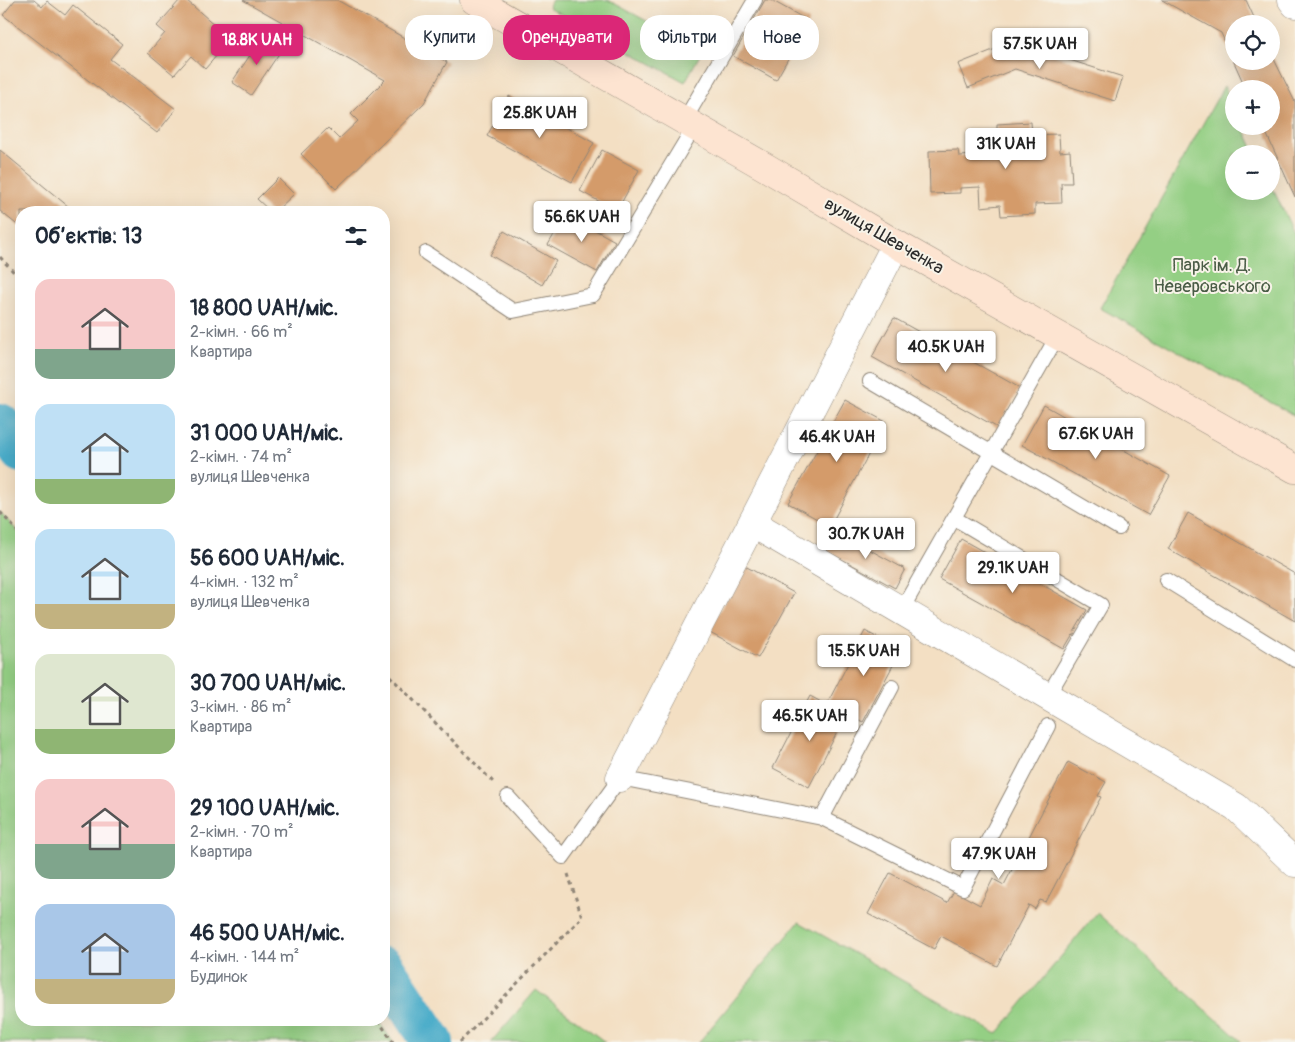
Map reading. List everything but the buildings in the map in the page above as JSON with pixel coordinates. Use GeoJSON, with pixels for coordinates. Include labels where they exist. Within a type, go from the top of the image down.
{"type":"FeatureCollection","features":[{"type":"Feature","properties":{"kind":"main road","name":"вулиця Шевченка"},"geometry":{"type":"LineString","coordinates":[[474,0],[896,244],[1295,469]]}},
{"type":"Feature","properties":{"kind":"street"},"geometry":{"type":"LineString","coordinates":[[1292,0],[1295,4]]}},
{"type":"Feature","properties":{"kind":"street"},"geometry":{"type":"LineString","coordinates":[[620,778],[896,244]]}},
{"type":"Feature","properties":{"kind":"street"},"geometry":{"type":"LineString","coordinates":[[752,523],[1236,807],[1295,863]]}},
{"type":"Feature","properties":{"kind":"lane"},"geometry":{"type":"LineString","coordinates":[[426,253],[513,311],[593,295],[689,124],[755,0]]}},
{"type":"Feature","properties":{"kind":"lane"},"geometry":{"type":"LineString","coordinates":[[901,611],[1058,336]]}},
{"type":"Feature","properties":{"kind":"lane"},"geometry":{"type":"LineString","coordinates":[[870,381],[1120,528]]}},
{"type":"Feature","properties":{"kind":"lane"},"geometry":{"type":"LineString","coordinates":[[954,518],[1101,605],[1047,697]]}},
{"type":"Feature","properties":{"kind":"lane"},"geometry":{"type":"LineString","coordinates":[[1166,580],[1295,660]]}},
{"type":"Feature","properties":{"kind":"lane"},"geometry":{"type":"LineString","coordinates":[[822,818],[892,687]]}},
{"type":"Feature","properties":{"kind":"lane"},"geometry":{"type":"LineString","coordinates":[[508,797],[563,857],[620,778],[822,818],[964,888],[1048,726]]}},
{"type":"Feature","properties":{"kind":"path"},"geometry":{"type":"LineString","coordinates":[[0,257],[15,273]]}},
{"type":"Feature","properties":{"kind":"path"},"geometry":{"type":"LineString","coordinates":[[0,512],[15,528]]}},
{"type":"Feature","properties":{"kind":"path"},"geometry":{"type":"LineString","coordinates":[[390,676],[508,797]]}},
{"type":"Feature","properties":{"kind":"path"},"geometry":{"type":"LineString","coordinates":[[460,1042],[582,917],[563,857]]}},
{"type":"Feature","properties":{"kind":"path"},"geometry":{"type":"LineString","coordinates":[[382,1026],[393,1042]]}},
{"type":"Feature","properties":{"kind":"green space"},"geometry":{"type":"Polygon","coordinates":[[[552,0],[608,0],[640,17],[640,57],[630,52],[630,15],[563,15],[548,7],[552,0]]]}},
{"type":"Feature","properties":{"kind":"green space"},"geometry":{"type":"Polygon","coordinates":[[[645,60],[697,60],[685,82],[645,60]]]}},
{"type":"Feature","properties":{"kind":"green space","name":"Парк ім. Д. Неверовського"},"geometry":{"type":"Polygon","coordinates":[[[1224,86],[1225,135],[1247,135],[1252,145],[1225,145],[1225,200],[1278,200],[1295,235],[1295,416],[1100,308],[1224,86]]]}},
{"type":"Feature","properties":{"kind":"green space"},"geometry":{"type":"Polygon","coordinates":[[[0,512],[15,528],[15,1026],[382,1026],[393,1042],[0,1042],[0,512]]]}},
{"type":"Feature","properties":{"kind":"green space"},"geometry":{"type":"Polygon","coordinates":[[[1097,913],[1241,1041],[699,1042],[799,922],[997,1034],[1097,913]]]}},
{"type":"Feature","properties":{"kind":"green space"},"geometry":{"type":"Polygon","coordinates":[[[536,990],[605,1042],[491,1042],[536,990]]]}},
{"type":"Feature","properties":{"kind":"waterway"},"geometry":{"type":"LineString","coordinates":[[0,424],[15,444]]}},
{"type":"Feature","properties":{"kind":"waterway"},"geometry":{"type":"LineString","coordinates":[[390,977],[433,1042]]}}]}
